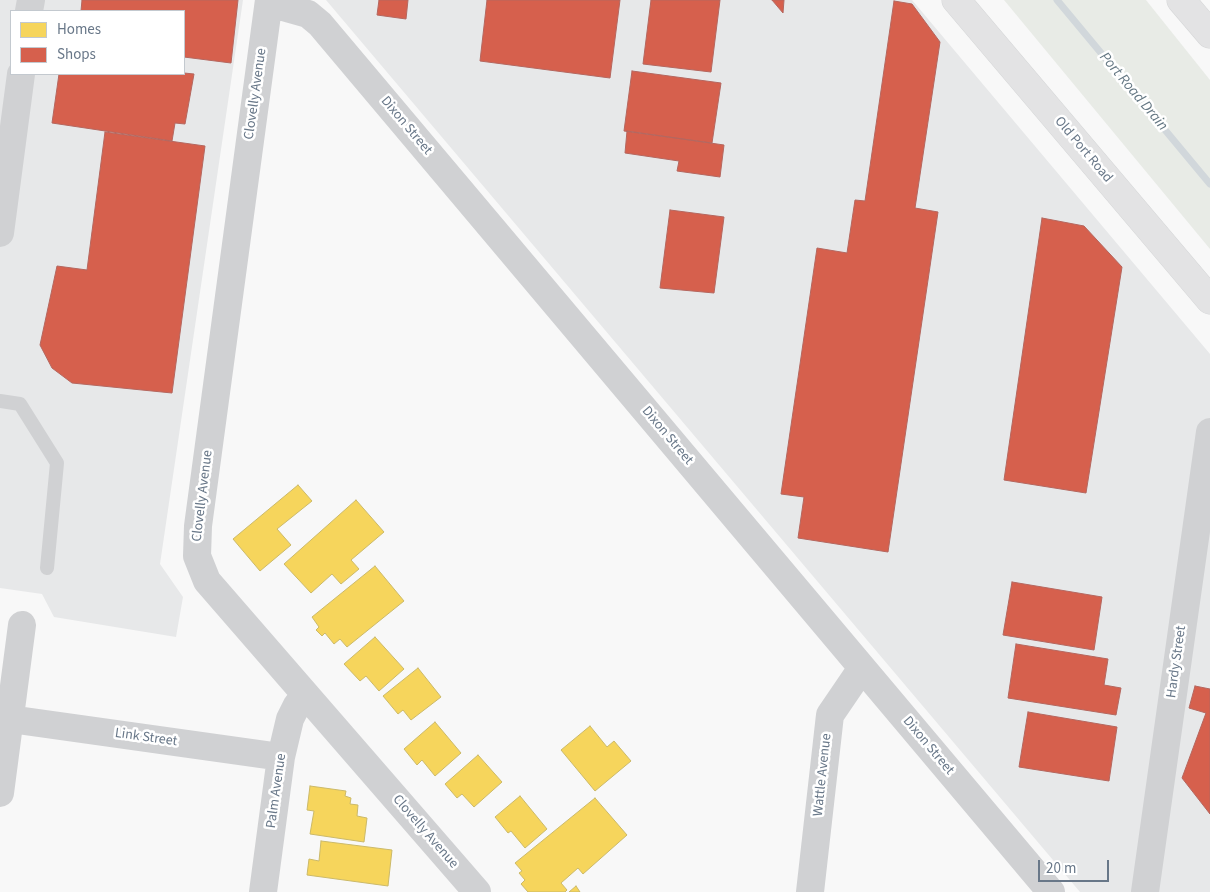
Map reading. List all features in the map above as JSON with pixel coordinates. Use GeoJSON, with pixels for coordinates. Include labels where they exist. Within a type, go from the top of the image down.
{"type":"FeatureCollection","features":[{"type":"Feature","properties":{"kind":"main road","name":"Old Port Road"},"geometry":{"type":"LineString","coordinates":[[956,0],[1210,300]]}},
{"type":"Feature","properties":{"kind":"main road"},"geometry":{"type":"LineString","coordinates":[[1181,0],[1210,34]]}},
{"type":"Feature","properties":{"kind":"street","name":"Dixon Street"},"geometry":{"type":"LineString","coordinates":[[269,2],[308,14],[320,24],[1051,892]]}},
{"type":"Feature","properties":{"kind":"street","name":"Clovelly Avenue"},"geometry":{"type":"LineString","coordinates":[[269,2],[198,526],[197,556],[207,581],[477,892]]}},
{"type":"Feature","properties":{"kind":"street"},"geometry":{"type":"LineString","coordinates":[[0,233],[21,75]]}},
{"type":"Feature","properties":{"kind":"street","name":"Hardy Street"},"geometry":{"type":"LineString","coordinates":[[1145,892],[1210,432]]}},
{"type":"Feature","properties":{"kind":"street"},"geometry":{"type":"LineString","coordinates":[[0,793],[22,625]]}},
{"type":"Feature","properties":{"kind":"street","name":"Wattle Avenue"},"geometry":{"type":"LineString","coordinates":[[810,892],[830,715],[862,668]]}},
{"type":"Feature","properties":{"kind":"street","name":"Palm Avenue"},"geometry":{"type":"LineString","coordinates":[[263,892],[281,757],[294,711],[297,705],[309,700]]}},
{"type":"Feature","properties":{"kind":"street","name":"Link Street"},"geometry":{"type":"LineString","coordinates":[[10,719],[281,757]]}},
{"type":"Feature","properties":{"kind":"lane"},"geometry":{"type":"LineString","coordinates":[[0,401],[20,404],[58,463],[47,568]]}},
{"type":"Feature","properties":{"kind":"shaded area"},"geometry":{"type":"Polygon","coordinates":[[[0,0],[243,0],[160,564],[183,597],[176,637],[54,617],[42,594],[0,588],[0,0]]]}},
{"type":"Feature","properties":{"kind":"shaded area"},"geometry":{"type":"Polygon","coordinates":[[[326,0],[912,0],[1210,354],[1210,892],[1080,892],[326,0]]]}},
{"type":"Feature","properties":{"kind":"shaded area"},"geometry":{"type":"Polygon","coordinates":[[[1004,0],[1146,0],[1210,80],[1210,249],[1004,0]]]}},
{"type":"Feature","properties":{"kind":"building: Homes"},"geometry":{"type":"Polygon","coordinates":[[[298,485],[312,501],[277,529],[291,545],[260,571],[233,539],[298,485]]]}},
{"type":"Feature","properties":{"kind":"building: Homes"},"geometry":{"type":"Polygon","coordinates":[[[356,500],[384,532],[351,560],[359,569],[341,584],[332,574],[311,593],[284,564],[356,500]]]}},
{"type":"Feature","properties":{"kind":"building: Homes"},"geometry":{"type":"Polygon","coordinates":[[[375,566],[404,601],[347,647],[340,639],[334,644],[325,633],[322,636],[316,630],[319,627],[312,617],[375,566]]]}},
{"type":"Feature","properties":{"kind":"building: Homes"},"geometry":{"type":"Polygon","coordinates":[[[375,637],[404,669],[379,691],[366,676],[360,681],[344,664],[375,637]]]}},
{"type":"Feature","properties":{"kind":"building: Homes"},"geometry":{"type":"Polygon","coordinates":[[[418,668],[441,697],[411,720],[403,710],[398,714],[383,696],[418,668]]]}},
{"type":"Feature","properties":{"kind":"building: Homes"},"geometry":{"type":"Polygon","coordinates":[[[435,722],[461,753],[435,776],[422,760],[417,765],[404,749],[435,722]]]}},
{"type":"Feature","properties":{"kind":"building: Homes"},"geometry":{"type":"Polygon","coordinates":[[[590,726],[607,747],[614,741],[631,761],[595,791],[561,750],[590,726]]]}},
{"type":"Feature","properties":{"kind":"building: Homes"},"geometry":{"type":"Polygon","coordinates":[[[478,755],[502,782],[474,807],[462,794],[457,798],[445,784],[478,755]]]}},
{"type":"Feature","properties":{"kind":"building: Homes"},"geometry":{"type":"Polygon","coordinates":[[[310,786],[346,791],[345,796],[351,798],[350,804],[358,805],[357,816],[367,818],[364,842],[310,834],[314,811],[307,810],[310,786]]]}},
{"type":"Feature","properties":{"kind":"building: Homes"},"geometry":{"type":"Polygon","coordinates":[[[520,796],[547,829],[525,848],[511,831],[508,833],[495,817],[520,796]]]}},
{"type":"Feature","properties":{"kind":"building: Homes"},"geometry":{"type":"Polygon","coordinates":[[[595,798],[627,835],[583,874],[578,868],[561,883],[567,890],[565,892],[528,892],[521,884],[525,880],[519,873],[522,871],[515,863],[595,798]]]}},
{"type":"Feature","properties":{"kind":"building: Homes"},"geometry":{"type":"Polygon","coordinates":[[[321,841],[392,850],[388,886],[307,875],[309,859],[319,861],[321,841]]]}},
{"type":"Feature","properties":{"kind":"building: Homes"},"geometry":{"type":"Polygon","coordinates":[[[576,886],[580,892],[569,892],[576,886]]]}},
{"type":"Feature","properties":{"kind":"building: Shops"},"geometry":{"type":"Polygon","coordinates":[[[82,0],[238,0],[231,63],[185,57],[185,10],[81,10],[82,0]]]}},
{"type":"Feature","properties":{"kind":"building: Shops"},"geometry":{"type":"Polygon","coordinates":[[[379,0],[408,0],[406,19],[377,15],[379,0]]]}},
{"type":"Feature","properties":{"kind":"building: Shops"},"geometry":{"type":"Polygon","coordinates":[[[487,0],[620,0],[610,78],[480,61],[487,0]]]}},
{"type":"Feature","properties":{"kind":"building: Shops"},"geometry":{"type":"Polygon","coordinates":[[[651,0],[720,0],[711,72],[643,64],[651,0]]]}},
{"type":"Feature","properties":{"kind":"building: Shops"},"geometry":{"type":"Polygon","coordinates":[[[772,0],[784,0],[783,13],[772,0]]]}},
{"type":"Feature","properties":{"kind":"building: Shops"},"geometry":{"type":"Polygon","coordinates":[[[894,1],[912,4],[940,42],[915,208],[938,212],[888,552],[798,538],[804,497],[781,494],[817,248],[847,253],[855,200],[865,201],[894,1]]]}},
{"type":"Feature","properties":{"kind":"building: Shops"},"geometry":{"type":"Polygon","coordinates":[[[632,71],[721,83],[712,143],[624,131],[632,71]]]}},
{"type":"Feature","properties":{"kind":"building: Shops"},"geometry":{"type":"Polygon","coordinates":[[[194,74],[185,124],[175,123],[172,141],[52,123],[59,75],[194,74]]]}},
{"type":"Feature","properties":{"kind":"building: Shops"},"geometry":{"type":"Polygon","coordinates":[[[627,131],[724,145],[720,177],[677,171],[679,161],[625,153],[627,131]]]}},
{"type":"Feature","properties":{"kind":"building: Shops"},"geometry":{"type":"Polygon","coordinates":[[[105,132],[205,146],[172,393],[72,383],[52,368],[40,345],[57,266],[87,270],[105,132]]]}},
{"type":"Feature","properties":{"kind":"building: Shops"},"geometry":{"type":"Polygon","coordinates":[[[670,210],[724,217],[714,293],[660,288],[670,210]]]}},
{"type":"Feature","properties":{"kind":"building: Shops"},"geometry":{"type":"Polygon","coordinates":[[[1042,218],[1084,226],[1122,267],[1086,493],[1004,480],[1042,218]]]}},
{"type":"Feature","properties":{"kind":"building: Shops"},"geometry":{"type":"Polygon","coordinates":[[[1012,582],[1102,597],[1094,650],[1003,635],[1012,582]]]}},
{"type":"Feature","properties":{"kind":"building: Shops"},"geometry":{"type":"Polygon","coordinates":[[[1016,644],[1108,659],[1104,685],[1121,688],[1116,715],[1008,698],[1016,644]]]}},
{"type":"Feature","properties":{"kind":"building: Shops"},"geometry":{"type":"Polygon","coordinates":[[[1195,686],[1210,689],[1210,814],[1182,778],[1206,713],[1189,708],[1195,686]]]}},
{"type":"Feature","properties":{"kind":"building: Shops"},"geometry":{"type":"Polygon","coordinates":[[[1028,712],[1117,727],[1109,781],[1019,767],[1028,712]]]}},
{"type":"Feature","properties":{"kind":"waterway","name":"Port Road Drain"},"geometry":{"type":"LineString","coordinates":[[1057,0],[1210,184]]}}]}
